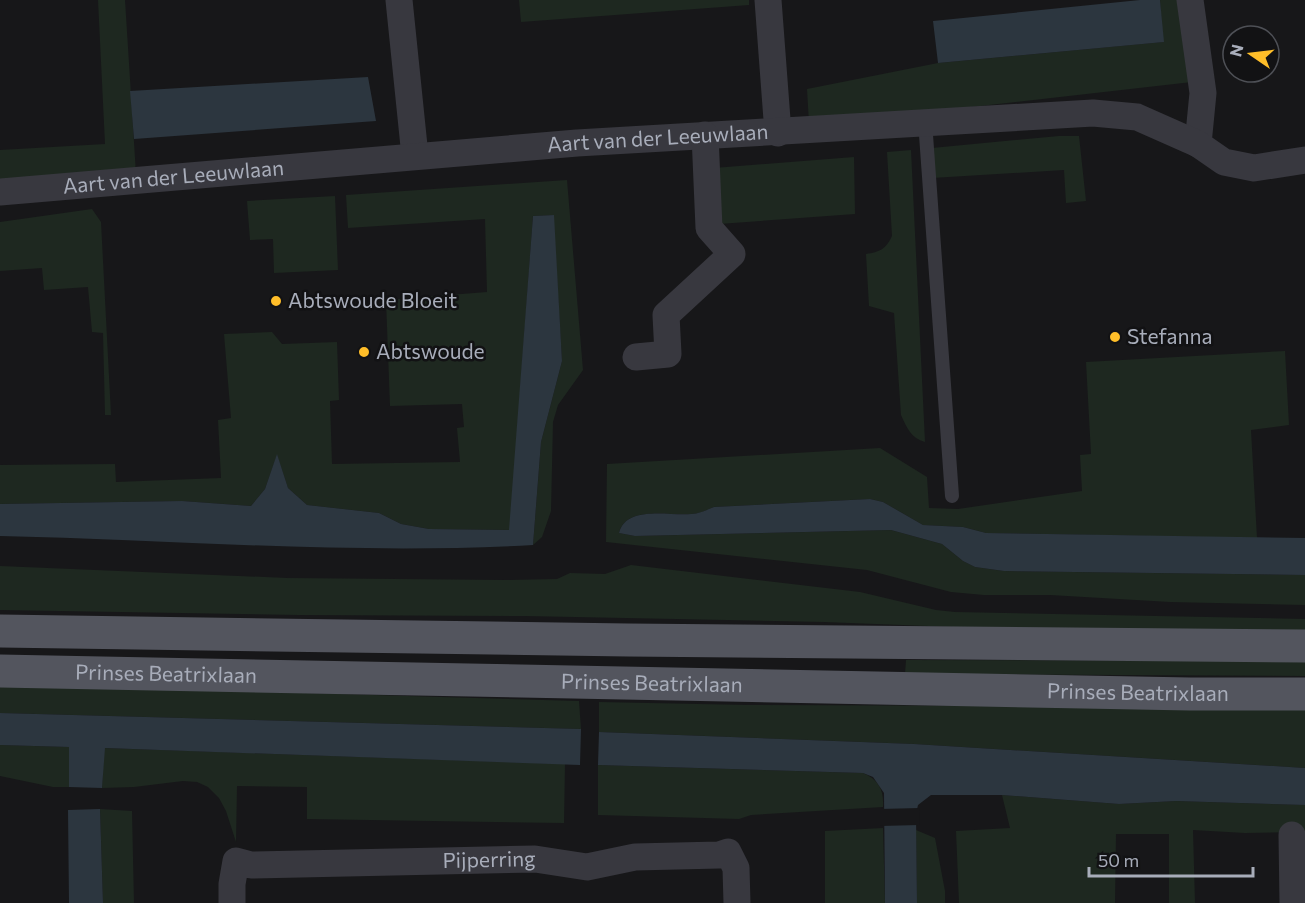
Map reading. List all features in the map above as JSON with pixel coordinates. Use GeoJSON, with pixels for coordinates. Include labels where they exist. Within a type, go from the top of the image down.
{"type":"FeatureCollection","features":[{"type":"Feature","properties":{"kind":"main road","name":"Prinses Beatrixlaan"},"geometry":{"type":"LineString","coordinates":[[0,631],[663,641],[1305,646]]}},
{"type":"Feature","properties":{"kind":"main road","name":"Prinses Beatrixlaan"},"geometry":{"type":"LineString","coordinates":[[0,671],[1190,694],[1305,694]]}},
{"type":"Feature","properties":{"kind":"street"},"geometry":{"type":"LineString","coordinates":[[399,0],[415,156]]}},
{"type":"Feature","properties":{"kind":"street"},"geometry":{"type":"LineString","coordinates":[[768,0],[778,133]]}},
{"type":"Feature","properties":{"kind":"street"},"geometry":{"type":"LineString","coordinates":[[1190,0],[1203,93],[1198,144]]}},
{"type":"Feature","properties":{"kind":"street","name":"Aart van der Leeuwlaan"},"geometry":{"type":"LineString","coordinates":[[0,192],[415,156],[705,135],[778,133],[925,121],[1093,113],[1137,117],[1198,144],[1224,162],[1254,168],[1305,160]]}},
{"type":"Feature","properties":{"kind":"street"},"geometry":{"type":"LineString","coordinates":[[636,357],[668,354],[666,315],[732,254],[709,228],[705,135]]}},
{"type":"Feature","properties":{"kind":"street"},"geometry":{"type":"LineString","coordinates":[[1292,835],[1293,903]]}},
{"type":"Feature","properties":{"kind":"street","name":"Pijperring"},"geometry":{"type":"LineString","coordinates":[[232,903],[232,884],[236,861],[251,866],[535,859],[587,867],[634,857],[719,855],[728,852],[736,868],[737,903]]}},
{"type":"Feature","properties":{"kind":"lane"},"geometry":{"type":"LineString","coordinates":[[925,121],[952,496]]}},
{"type":"Feature","properties":{"kind":"shaded area"},"geometry":{"type":"Polygon","coordinates":[[[98,0],[125,0],[136,174],[0,188],[0,150],[105,144],[98,0]]]}},
{"type":"Feature","properties":{"kind":"shaded area"},"geometry":{"type":"Polygon","coordinates":[[[519,0],[749,0],[749,5],[521,22],[519,0]]]}},
{"type":"Feature","properties":{"kind":"shaded area"},"geometry":{"type":"Polygon","coordinates":[[[1140,0],[1160,0],[1164,42],[938,63],[933,21],[1140,0]]]}},
{"type":"Feature","properties":{"kind":"shaded area"},"geometry":{"type":"Polygon","coordinates":[[[1160,0],[1179,0],[1192,82],[809,123],[807,89],[938,63],[1163,42],[1160,0]]]}},
{"type":"Feature","properties":{"kind":"shaded area"},"geometry":{"type":"Polygon","coordinates":[[[368,77],[376,121],[134,139],[130,91],[368,77]]]}},
{"type":"Feature","properties":{"kind":"shaded area"},"geometry":{"type":"Polygon","coordinates":[[[1079,136],[1086,201],[1066,203],[1064,170],[932,178],[932,148],[1079,136]]]}},
{"type":"Feature","properties":{"kind":"shaded area"},"geometry":{"type":"Polygon","coordinates":[[[911,150],[925,442],[913,435],[901,415],[894,313],[869,306],[866,254],[882,249],[892,236],[887,152],[911,150]]]}},
{"type":"Feature","properties":{"kind":"shaded area"},"geometry":{"type":"Polygon","coordinates":[[[854,157],[855,214],[719,224],[714,168],[854,157]]]}},
{"type":"Feature","properties":{"kind":"shaded area"},"geometry":{"type":"Polygon","coordinates":[[[567,180],[583,370],[558,405],[553,422],[551,511],[542,537],[533,545],[541,442],[562,361],[553,215],[533,216],[510,530],[429,529],[401,524],[379,513],[307,505],[288,488],[277,455],[265,489],[251,506],[182,501],[0,504],[0,465],[115,464],[116,482],[221,478],[218,420],[231,418],[224,334],[272,332],[282,344],[337,342],[339,400],[330,401],[332,464],[460,462],[457,428],[464,427],[462,404],[390,406],[386,300],[487,292],[485,219],[348,228],[346,195],[567,180]]]}},
{"type":"Feature","properties":{"kind":"shaded area"},"geometry":{"type":"Polygon","coordinates":[[[335,196],[338,270],[274,273],[273,239],[250,240],[247,201],[335,196]]]}},
{"type":"Feature","properties":{"kind":"shaded area"},"geometry":{"type":"Polygon","coordinates":[[[92,209],[101,222],[111,415],[105,415],[103,333],[92,332],[88,287],[44,290],[42,268],[0,271],[0,222],[92,209]]]}},
{"type":"Feature","properties":{"kind":"shaded area"},"geometry":{"type":"Polygon","coordinates":[[[554,215],[562,361],[541,442],[533,545],[466,548],[333,548],[0,536],[0,504],[182,501],[251,506],[265,489],[277,454],[288,488],[307,505],[379,513],[401,524],[429,529],[509,530],[533,216],[554,215]]]}},
{"type":"Feature","properties":{"kind":"shaded area"},"geometry":{"type":"Polygon","coordinates":[[[1285,351],[1289,425],[1251,430],[1257,538],[986,533],[963,527],[923,525],[883,502],[870,499],[714,507],[694,514],[639,515],[623,524],[619,533],[635,536],[891,530],[942,544],[963,561],[975,567],[1004,571],[1305,575],[1305,605],[1170,602],[1050,595],[984,595],[951,592],[867,570],[606,542],[607,464],[880,448],[927,477],[929,508],[958,509],[1082,491],[1080,455],[1091,454],[1086,362],[1285,351]]]}},
{"type":"Feature","properties":{"kind":"shaded area"},"geometry":{"type":"Polygon","coordinates":[[[870,499],[883,502],[923,525],[963,527],[986,533],[1305,538],[1305,575],[1004,571],[975,567],[963,561],[942,544],[891,530],[635,536],[619,533],[623,524],[639,515],[694,514],[714,507],[870,499]]]}},
{"type":"Feature","properties":{"kind":"shaded area"},"geometry":{"type":"Polygon","coordinates":[[[631,565],[860,592],[936,610],[955,612],[1305,619],[1305,632],[1028,630],[824,622],[524,616],[0,610],[0,566],[287,578],[505,580],[557,579],[570,573],[605,574],[631,565]]]}},
{"type":"Feature","properties":{"kind":"shaded area"},"geometry":{"type":"Polygon","coordinates":[[[906,660],[1305,661],[1305,676],[905,674],[906,660]]]}},
{"type":"Feature","properties":{"kind":"shaded area"},"geometry":{"type":"Polygon","coordinates":[[[0,684],[579,701],[581,729],[0,713],[0,684]]]}},
{"type":"Feature","properties":{"kind":"shaded area"},"geometry":{"type":"Polygon","coordinates":[[[599,702],[748,705],[1305,707],[1305,768],[914,744],[599,732],[599,702]]]}},
{"type":"Feature","properties":{"kind":"shaded area"},"geometry":{"type":"Polygon","coordinates":[[[0,713],[581,729],[580,765],[105,748],[102,788],[69,787],[69,747],[0,745],[0,713]]]}},
{"type":"Feature","properties":{"kind":"shaded area"},"geometry":{"type":"Polygon","coordinates":[[[599,732],[914,744],[1305,768],[1305,805],[1176,801],[1119,804],[1002,795],[931,795],[918,805],[916,814],[917,903],[885,903],[884,793],[873,777],[863,773],[598,765],[599,732]]]}},
{"type":"Feature","properties":{"kind":"shaded area"},"geometry":{"type":"Polygon","coordinates":[[[0,745],[69,747],[69,787],[53,787],[0,776],[0,745]]]}},
{"type":"Feature","properties":{"kind":"shaded area"},"geometry":{"type":"Polygon","coordinates":[[[104,748],[565,764],[564,823],[307,819],[307,787],[237,786],[236,842],[226,811],[219,798],[208,787],[197,782],[183,781],[102,788],[104,748]]]}},
{"type":"Feature","properties":{"kind":"shaded area"},"geometry":{"type":"Polygon","coordinates":[[[598,765],[863,773],[877,782],[883,795],[883,807],[751,815],[739,819],[598,815],[598,765]]]}},
{"type":"Feature","properties":{"kind":"shaded area"},"geometry":{"type":"Polygon","coordinates":[[[1002,795],[1119,804],[1176,801],[1305,805],[1305,832],[1245,833],[1193,830],[1195,903],[1169,903],[1169,834],[1116,834],[1115,903],[959,903],[956,831],[1010,828],[1002,795]]]}},
{"type":"Feature","properties":{"kind":"shaded area"},"geometry":{"type":"Polygon","coordinates":[[[100,809],[132,811],[134,903],[103,903],[100,809]]]}},
{"type":"Feature","properties":{"kind":"shaded area"},"geometry":{"type":"Polygon","coordinates":[[[100,809],[103,903],[69,903],[68,810],[100,809]]]}},
{"type":"Feature","properties":{"kind":"shaded area"},"geometry":{"type":"Polygon","coordinates":[[[883,828],[885,903],[825,903],[825,831],[883,828]]]}},
{"type":"Feature","properties":{"kind":"shaded area"},"geometry":{"type":"Polygon","coordinates":[[[916,830],[935,838],[945,891],[945,903],[917,903],[916,830]]]}},
{"type":"Feature","properties":{"kind":"pier"},"geometry":{"type":"Polygon","coordinates":[[[920,808],[919,825],[880,826],[880,809],[920,808]]]}},
{"type":"Feature","properties":{"kind":"place","name":"Abtswoude Bloeit"},"geometry":{"type":"Point","coordinates":[276,301]}},
{"type":"Feature","properties":{"kind":"place","name":"Stefanna"},"geometry":{"type":"Point","coordinates":[1115,337]}},
{"type":"Feature","properties":{"kind":"place","name":"Abtswoude"},"geometry":{"type":"Point","coordinates":[364,352]}}]}
